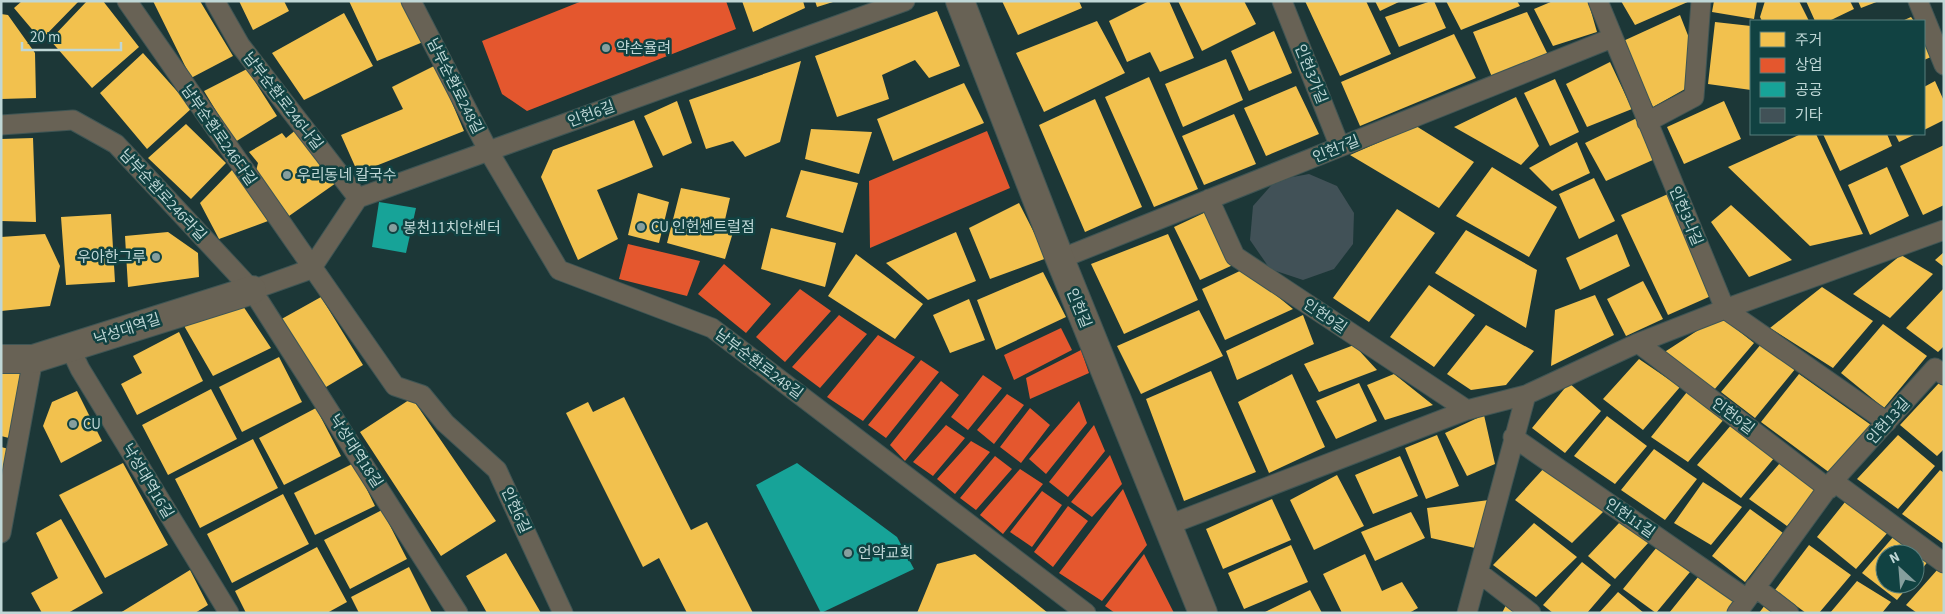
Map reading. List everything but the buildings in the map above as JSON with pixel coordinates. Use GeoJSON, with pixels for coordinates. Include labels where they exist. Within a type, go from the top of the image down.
{"type":"FeatureCollection","features":[{"type":"Feature","properties":{"kind":"street","name":"인헌길"},"geometry":{"type":"LineString","coordinates":[[960,1],[1166,526],[1203,613]]}},
{"type":"Feature","properties":{"kind":"street","name":"낙성대역길"},"geometry":{"type":"LineString","coordinates":[[1,359],[33,359],[252,290]]}},
{"type":"Feature","properties":{"kind":"lane","name":"남부순환로246다길"},"geometry":{"type":"LineString","coordinates":[[127,1],[312,269]]}},
{"type":"Feature","properties":{"kind":"lane","name":"남부순환로246나길"},"geometry":{"type":"LineString","coordinates":[[215,1],[240,45],[358,198]]}},
{"type":"Feature","properties":{"kind":"lane","name":"남부순환로248길"},"geometry":{"type":"LineString","coordinates":[[411,1],[489,152],[559,270],[712,328],[1086,613]]}},
{"type":"Feature","properties":{"kind":"lane","name":"인헌6길"},"geometry":{"type":"LineString","coordinates":[[358,198],[905,1]]}},
{"type":"Feature","properties":{"kind":"lane","name":"인헌3가길"},"geometry":{"type":"LineString","coordinates":[[1282,1],[1340,147]]}},
{"type":"Feature","properties":{"kind":"lane","name":"인헌3나길"},"geometry":{"type":"LineString","coordinates":[[1598,1],[1725,309]]}},
{"type":"Feature","properties":{"kind":"lane"},"geometry":{"type":"LineString","coordinates":[[1648,122],[1694,97],[1701,1]]}},
{"type":"Feature","properties":{"kind":"lane"},"geometry":{"type":"LineString","coordinates":[[1918,1],[1944,65]]}},
{"type":"Feature","properties":{"kind":"lane","name":"인헌7길"},"geometry":{"type":"LineString","coordinates":[[1060,259],[1612,38]]}},
{"type":"Feature","properties":{"kind":"lane","name":"남부순환로246라길"},"geometry":{"type":"LineString","coordinates":[[1,125],[73,120],[116,144],[252,290]]}},
{"type":"Feature","properties":{"kind":"lane"},"geometry":{"type":"LineString","coordinates":[[252,290],[312,269],[358,198]]}},
{"type":"Feature","properties":{"kind":"lane","name":"인헌9길"},"geometry":{"type":"LineString","coordinates":[[1209,200],[1235,256],[1467,410]]}},
{"type":"Feature","properties":{"kind":"lane"},"geometry":{"type":"LineString","coordinates":[[1166,526],[1467,410],[1526,395],[1638,343],[1725,309],[1944,230]]}},
{"type":"Feature","properties":{"kind":"lane","name":"인헌6길"},"geometry":{"type":"LineString","coordinates":[[312,269],[395,386],[422,395],[445,423],[497,470],[564,613]]}},
{"type":"Feature","properties":{"kind":"lane","name":"낙성대역18길"},"geometry":{"type":"LineString","coordinates":[[252,290],[458,613]]}},
{"type":"Feature","properties":{"kind":"lane"},"geometry":{"type":"LineString","coordinates":[[1725,309],[1887,422]]}},
{"type":"Feature","properties":{"kind":"lane","name":"인헌9길"},"geometry":{"type":"LineString","coordinates":[[1638,343],[1831,485]]}},
{"type":"Feature","properties":{"kind":"lane","name":"낙성대역16길"},"geometry":{"type":"LineString","coordinates":[[70,348],[80,369],[229,613]]}},
{"type":"Feature","properties":{"kind":"lane"},"geometry":{"type":"LineString","coordinates":[[1,533],[33,359]]}},
{"type":"Feature","properties":{"kind":"lane","name":"인헌13길"},"geometry":{"type":"LineString","coordinates":[[1746,600],[1831,485],[1935,368],[1944,375]]}},
{"type":"Feature","properties":{"kind":"lane"},"geometry":{"type":"LineString","coordinates":[[1467,613],[1526,395]]}},
{"type":"Feature","properties":{"kind":"lane","name":"인헌11길"},"geometry":{"type":"LineString","coordinates":[[1514,437],[1746,600]]}},
{"type":"Feature","properties":{"kind":"lane"},"geometry":{"type":"LineString","coordinates":[[1831,485],[1944,563]]}},
{"type":"Feature","properties":{"kind":"lane"},"geometry":{"type":"LineString","coordinates":[[1478,572],[1531,613]]}},
{"type":"Feature","properties":{"kind":"lane"},"geometry":{"type":"LineString","coordinates":[[1746,600],[1789,613]]}},
{"type":"Feature","properties":{"kind":"place","name":"약손율려"},"geometry":{"type":"Point","coordinates":[606,48]}},
{"type":"Feature","properties":{"kind":"place","name":"우리동네 칼국수"},"geometry":{"type":"Point","coordinates":[287,175]}},
{"type":"Feature","properties":{"kind":"place","name":"CU 인헌센트럴점"},"geometry":{"type":"Point","coordinates":[641,227]}},
{"type":"Feature","properties":{"kind":"place","name":"봉천11치안센터"},"geometry":{"type":"Point","coordinates":[393,228]}},
{"type":"Feature","properties":{"kind":"place","name":"우아한그루"},"geometry":{"type":"Point","coordinates":[156,257]}},
{"type":"Feature","properties":{"kind":"place","name":"CU"},"geometry":{"type":"Point","coordinates":[73,424]}},
{"type":"Feature","properties":{"kind":"place","name":"언약교회"},"geometry":{"type":"Point","coordinates":[848,553]}}]}
